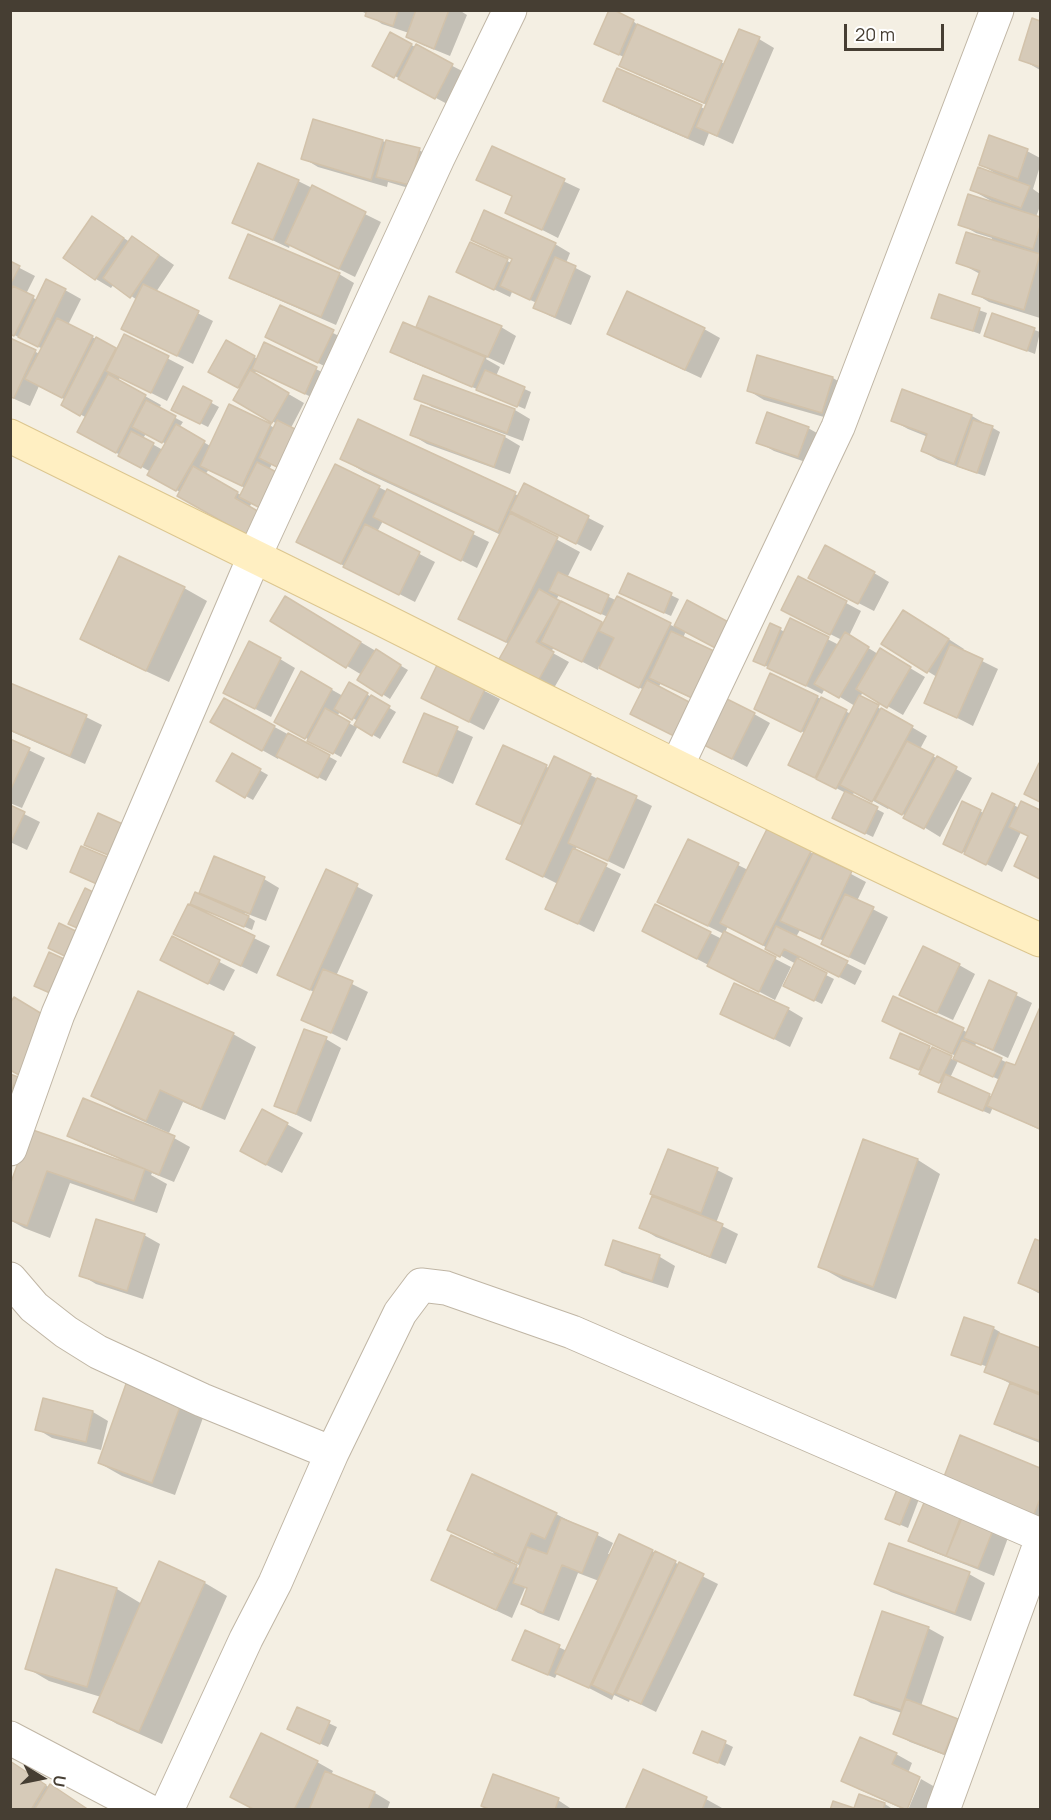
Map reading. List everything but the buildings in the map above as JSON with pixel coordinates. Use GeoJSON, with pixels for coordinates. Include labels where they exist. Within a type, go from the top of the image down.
{"type":"FeatureCollection","features":[{"type":"Feature","properties":{"kind":"street"},"geometry":{"type":"LineString","coordinates":[[10,1149],[58,1014],[255,555],[438,158],[510,10]]}},
{"type":"Feature","properties":{"kind":"street"},"geometry":{"type":"LineString","coordinates":[[677,766],[838,427],[997,10]]}},
{"type":"Feature","properties":{"kind":"street"},"geometry":{"type":"LineString","coordinates":[[10,436],[255,555],[677,766],[976,911],[1041,940]]}},
{"type":"Feature","properties":{"kind":"street"},"geometry":{"type":"LineString","coordinates":[[10,1279],[34,1307],[66,1332],[98,1352],[202,1400],[332,1453]]}},
{"type":"Feature","properties":{"kind":"street"},"geometry":{"type":"LineString","coordinates":[[10,1738],[146,1808],[246,1639],[275,1583],[332,1453],[400,1313],[421,1286],[446,1288],[572,1332],[1041,1535]]}},
{"type":"Feature","properties":{"kind":"street"},"geometry":{"type":"LineString","coordinates":[[943,1809],[1041,1544]]}}]}
